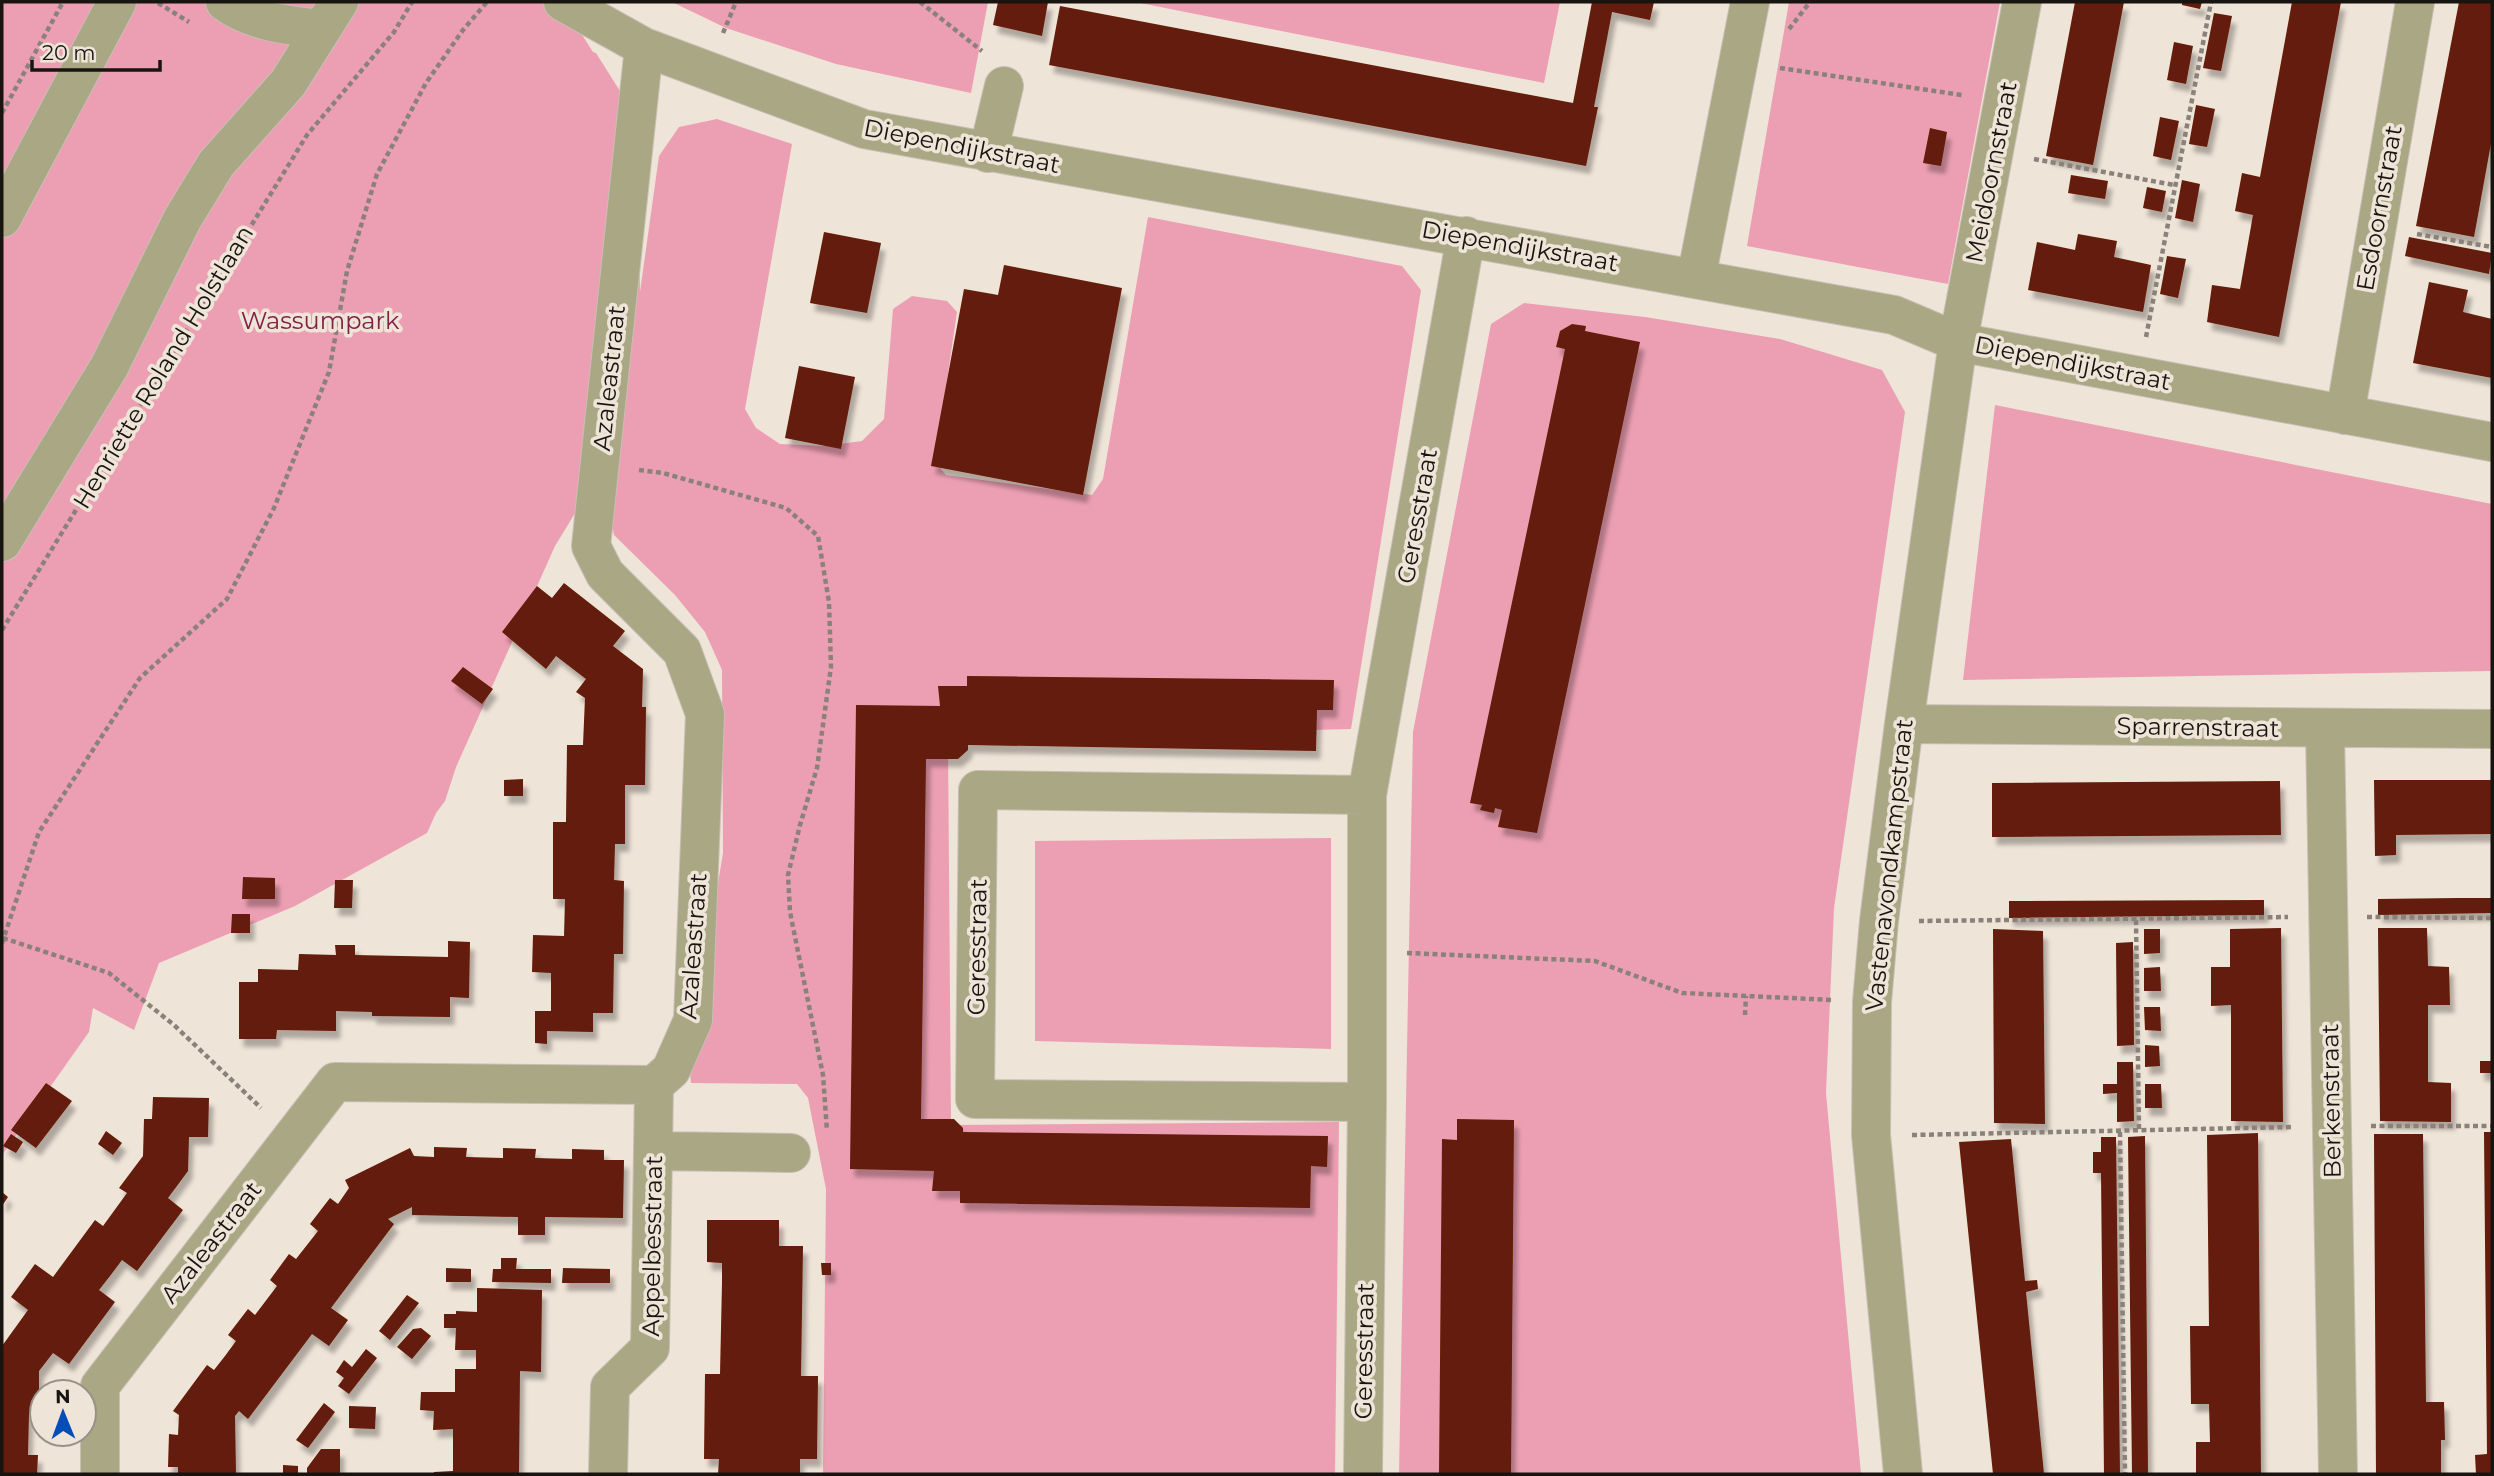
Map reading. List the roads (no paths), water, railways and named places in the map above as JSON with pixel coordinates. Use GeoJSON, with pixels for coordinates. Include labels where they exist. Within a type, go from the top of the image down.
{"type":"FeatureCollection","features":[{"type":"Feature","properties":{"kind":"street"},"geometry":{"type":"LineString","coordinates":[[2,218],[117,2]]}},
{"type":"Feature","properties":{"kind":"street"},"geometry":{"type":"LineString","coordinates":[[225,2],[234,8],[285,26],[330,15]]}},
{"type":"Feature","properties":{"kind":"street","name":"Diependijkstraat"},"geometry":{"type":"LineString","coordinates":[[564,2],[644,47],[864,129],[1894,315],[1958,342],[2492,442]]}},
{"type":"Feature","properties":{"kind":"street"},"geometry":{"type":"LineString","coordinates":[[1696,279],[1750,2]]}},
{"type":"Feature","properties":{"kind":"street","name":"Meidoornstraat"},"geometry":{"type":"LineString","coordinates":[[1958,342],[2022,2]]}},
{"type":"Feature","properties":{"kind":"street","name":"Esdoornstraat"},"geometry":{"type":"LineString","coordinates":[[2345,415],[2415,2]]}},
{"type":"Feature","properties":{"kind":"street","name":"Henriette Roland Holstlaan"},"geometry":{"type":"LineString","coordinates":[[2,542],[110,367],[183,218],[216,164],[288,83],[330,15]]}},
{"type":"Feature","properties":{"kind":"street","name":"Azaleastraat"},"geometry":{"type":"LineString","coordinates":[[100,1474],[100,1386],[335,1082],[654,1085],[671,1070],[693,1020],[705,714],[682,651],[605,574],[591,546],[644,47]]}},
{"type":"Feature","properties":{"kind":"street"},"geometry":{"type":"LineString","coordinates":[[988,153],[1004,86]]}},
{"type":"Feature","properties":{"kind":"street","name":"Geresstraat"},"geometry":{"type":"LineString","coordinates":[[1363,1474],[1367,795],[1466,236]]}},
{"type":"Feature","properties":{"kind":"street","name":"Vastenavondkampstraat"},"geometry":{"type":"LineString","coordinates":[[1903,1474],[1871,1135],[1872,1002],[1879,921],[1904,724],[1958,342]]}},
{"type":"Feature","properties":{"kind":"street","name":"Sparrenstraat"},"geometry":{"type":"LineString","coordinates":[[1904,724],[2492,729]]}},
{"type":"Feature","properties":{"kind":"street","name":"Berkenstraat"},"geometry":{"type":"LineString","coordinates":[[2325,729],[2338,1474]]}},
{"type":"Feature","properties":{"kind":"street","name":"Geresstraat"},"geometry":{"type":"LineString","coordinates":[[1367,795],[978,790],[975,1099],[1367,1102]]}},
{"type":"Feature","properties":{"kind":"street","name":"Appelbesstraat"},"geometry":{"type":"LineString","coordinates":[[608,1474],[610,1387],[650,1348],[654,1085]]}},
{"type":"Feature","properties":{"kind":"street"},"geometry":{"type":"LineString","coordinates":[[654,1151],[791,1153]]}},
{"type":"Feature","properties":{"kind":"park label","name":"Wassumpark"},"geometry":{"type":"Point","coordinates":[320,320]}}]}
